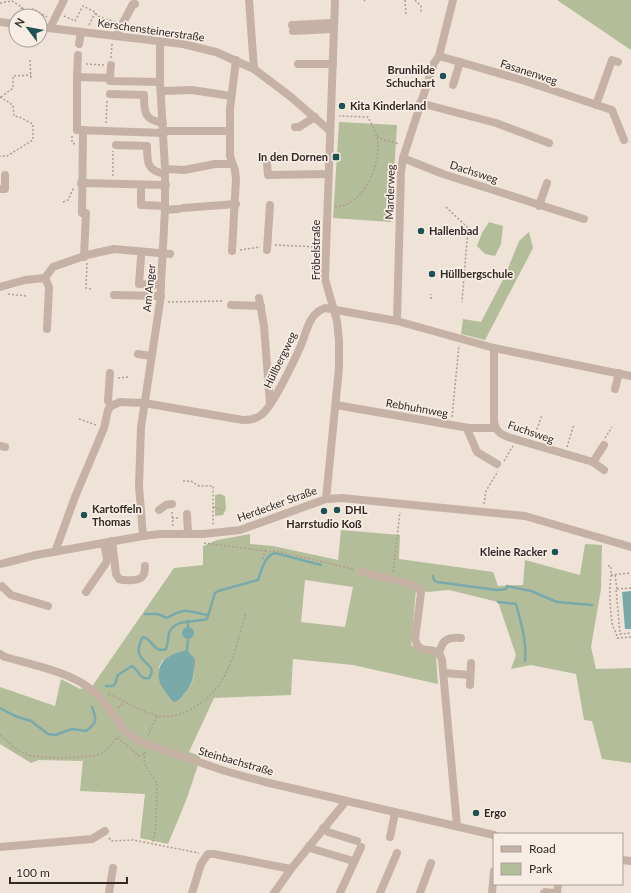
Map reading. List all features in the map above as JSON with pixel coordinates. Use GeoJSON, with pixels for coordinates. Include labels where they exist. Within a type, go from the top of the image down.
{"type":"FeatureCollection","features":[{"type":"Feature","properties":{"kind":"street"},"geometry":{"type":"LineString","coordinates":[[50,28],[64,0]]}},
{"type":"Feature","properties":{"kind":"street"},"geometry":{"type":"LineString","coordinates":[[249,0],[254,69]]}},
{"type":"Feature","properties":{"kind":"street","name":"Fröbelstraße"},"geometry":{"type":"LineString","coordinates":[[326,499],[339,368],[337,321],[325,278],[329,130],[335,0]]}},
{"type":"Feature","properties":{"kind":"street","name":"Marderweg"},"geometry":{"type":"LineString","coordinates":[[397,321],[403,199],[401,172],[403,158],[434,62],[439,56],[453,0]]}},
{"type":"Feature","properties":{"kind":"street"},"geometry":{"type":"LineString","coordinates":[[119,37],[124,23],[135,3]]}},
{"type":"Feature","properties":{"kind":"street"},"geometry":{"type":"LineString","coordinates":[[293,28],[333,26]]}},
{"type":"Feature","properties":{"kind":"street","name":"Kerschensteinerstraße"},"geometry":{"type":"LineString","coordinates":[[50,28],[199,47],[216,52],[254,69],[315,117],[329,130]]}},
{"type":"Feature","properties":{"kind":"street"},"geometry":{"type":"LineString","coordinates":[[80,44],[83,32]]}},
{"type":"Feature","properties":{"kind":"street","name":"Am Anger"},"geometry":{"type":"LineString","coordinates":[[142,536],[144,515],[139,486],[139,455],[144,403],[167,253],[165,208],[166,185],[160,82],[160,42]]}},
{"type":"Feature","properties":{"kind":"street"},"geometry":{"type":"LineString","coordinates":[[78,55],[77,130],[106,131],[163,129],[230,131]]}},
{"type":"Feature","properties":{"kind":"street","name":"Fasanenweg"},"geometry":{"type":"LineString","coordinates":[[439,56],[522,80],[612,110],[624,140]]}},
{"type":"Feature","properties":{"kind":"street"},"geometry":{"type":"LineString","coordinates":[[232,251],[236,204],[236,179],[235,170],[230,156],[230,109],[236,60]]}},
{"type":"Feature","properties":{"kind":"street"},"geometry":{"type":"LineString","coordinates":[[596,105],[612,60],[618,62]]}},
{"type":"Feature","properties":{"kind":"street"},"geometry":{"type":"LineString","coordinates":[[453,85],[460,62]]}},
{"type":"Feature","properties":{"kind":"street"},"geometry":{"type":"LineString","coordinates":[[298,64],[333,64]]}},
{"type":"Feature","properties":{"kind":"street"},"geometry":{"type":"LineString","coordinates":[[110,78],[111,65]]}},
{"type":"Feature","properties":{"kind":"street"},"geometry":{"type":"LineString","coordinates":[[77,77],[110,78],[110,81],[160,82]]}},
{"type":"Feature","properties":{"kind":"street"},"geometry":{"type":"LineString","coordinates":[[161,91],[192,90],[232,96]]}},
{"type":"Feature","properties":{"kind":"street"},"geometry":{"type":"LineString","coordinates":[[108,98],[144,95],[144,109],[147,117],[156,122],[163,129]]}},
{"type":"Feature","properties":{"kind":"street"},"geometry":{"type":"LineString","coordinates":[[420,103],[496,123],[549,143]]}},
{"type":"Feature","properties":{"kind":"street"},"geometry":{"type":"LineString","coordinates":[[295,127],[299,127],[315,117]]}},
{"type":"Feature","properties":{"kind":"street"},"geometry":{"type":"LineString","coordinates":[[83,130],[81,183],[82,213],[86,213],[86,256]]}},
{"type":"Feature","properties":{"kind":"street"},"geometry":{"type":"LineString","coordinates":[[114,146],[147,146],[147,161],[155,171],[165,172],[215,164],[232,164]]}},
{"type":"Feature","properties":{"kind":"street","name":"Dachsweg"},"geometry":{"type":"LineString","coordinates":[[403,158],[443,174],[584,219]]}},
{"type":"Feature","properties":{"kind":"street"},"geometry":{"type":"LineString","coordinates":[[268,164],[268,178],[328,174]]}},
{"type":"Feature","properties":{"kind":"street"},"geometry":{"type":"LineString","coordinates":[[0,189],[5,189],[5,175]]}},
{"type":"Feature","properties":{"kind":"street"},"geometry":{"type":"LineString","coordinates":[[81,183],[166,185]]}},
{"type":"Feature","properties":{"kind":"street"},"geometry":{"type":"LineString","coordinates":[[540,206],[547,183]]}},
{"type":"Feature","properties":{"kind":"street"},"geometry":{"type":"LineString","coordinates":[[141,190],[141,205],[180,209],[236,204]]}},
{"type":"Feature","properties":{"kind":"street"},"geometry":{"type":"LineString","coordinates":[[266,247],[270,205]]}},
{"type":"Feature","properties":{"kind":"street"},"geometry":{"type":"LineString","coordinates":[[0,287],[25,280],[45,278],[54,267],[86,256],[114,250],[167,253]]}},
{"type":"Feature","properties":{"kind":"street"},"geometry":{"type":"LineString","coordinates":[[141,257],[139,284],[161,285]]}},
{"type":"Feature","properties":{"kind":"street"},"geometry":{"type":"LineString","coordinates":[[45,278],[49,287],[47,329]]}},
{"type":"Feature","properties":{"kind":"street"},"geometry":{"type":"LineString","coordinates":[[114,295],[160,299]]}},
{"type":"Feature","properties":{"kind":"street"},"geometry":{"type":"LineString","coordinates":[[229,303],[260,302],[264,326],[270,405]]}},
{"type":"Feature","properties":{"kind":"street","name":"Hüllbergweg"},"geometry":{"type":"LineString","coordinates":[[111,406],[120,402],[144,403],[243,420],[256,418],[262,415],[270,405],[301,345],[312,318],[325,308],[397,321],[494,348],[631,376]]}},
{"type":"Feature","properties":{"kind":"street","name":"Fuchsweg"},"geometry":{"type":"LineString","coordinates":[[494,348],[494,422],[496,428],[503,435],[593,462],[604,470]]}},
{"type":"Feature","properties":{"kind":"street"},"geometry":{"type":"LineString","coordinates":[[138,354],[151,356]]}},
{"type":"Feature","properties":{"kind":"street"},"geometry":{"type":"LineString","coordinates":[[615,389],[619,373]]}},
{"type":"Feature","properties":{"kind":"street"},"geometry":{"type":"LineString","coordinates":[[55,552],[75,497],[104,428],[108,410],[111,406],[108,401],[110,374]]}},
{"type":"Feature","properties":{"kind":"street","name":"Rebhuhnweg"},"geometry":{"type":"LineString","coordinates":[[336,405],[469,428],[496,428]]}},
{"type":"Feature","properties":{"kind":"street"},"geometry":{"type":"LineString","coordinates":[[469,428],[468,431],[477,452],[497,464]]}},
{"type":"Feature","properties":{"kind":"street"},"geometry":{"type":"LineString","coordinates":[[593,462],[604,445]]}},
{"type":"Feature","properties":{"kind":"street","name":"Herdecker Straße"},"geometry":{"type":"LineString","coordinates":[[0,564],[109,540],[142,536],[203,534],[240,530],[326,499],[342,498],[531,517],[631,547]]}},
{"type":"Feature","properties":{"kind":"street"},"geometry":{"type":"LineString","coordinates":[[159,510],[172,504]]}},
{"type":"Feature","properties":{"kind":"street"},"geometry":{"type":"LineString","coordinates":[[187,514],[188,534]]}},
{"type":"Feature","properties":{"kind":"street"},"geometry":{"type":"LineString","coordinates":[[109,540],[116,574],[119,579],[142,578],[145,566]]}},
{"type":"Feature","properties":{"kind":"street"},"geometry":{"type":"LineString","coordinates":[[86,592],[106,564],[109,540]]}},
{"type":"Feature","properties":{"kind":"street"},"geometry":{"type":"LineString","coordinates":[[361,571],[392,578],[413,585],[419,589],[421,597],[415,639],[417,645],[421,649],[439,654]]}},
{"type":"Feature","properties":{"kind":"street"},"geometry":{"type":"LineString","coordinates":[[0,587],[2,586],[11,594],[48,606]]}},
{"type":"Feature","properties":{"kind":"street"},"geometry":{"type":"LineString","coordinates":[[456,826],[444,673],[442,660],[439,654],[440,648],[446,640],[451,638],[461,638]]}},
{"type":"Feature","properties":{"kind":"street","name":"Steinbachstraße"},"geometry":{"type":"LineString","coordinates":[[0,654],[5,657],[47,669],[71,678],[93,690],[124,730],[135,739],[146,744],[225,771],[395,813],[493,835]]}},
{"type":"Feature","properties":{"kind":"street"},"geometry":{"type":"LineString","coordinates":[[470,685],[471,663]]}},
{"type":"Feature","properties":{"kind":"street"},"geometry":{"type":"LineString","coordinates":[[444,673],[470,676]]}},
{"type":"Feature","properties":{"kind":"street"},"geometry":{"type":"LineString","coordinates":[[275,893],[291,869],[346,801]]}},
{"type":"Feature","properties":{"kind":"street"},"geometry":{"type":"LineString","coordinates":[[390,837],[395,813]]}},
{"type":"Feature","properties":{"kind":"street"},"geometry":{"type":"LineString","coordinates":[[323,828],[328,832],[359,844],[340,893]]}},
{"type":"Feature","properties":{"kind":"street"},"geometry":{"type":"LineString","coordinates":[[0,847],[92,839],[105,830]]}},
{"type":"Feature","properties":{"kind":"street"},"geometry":{"type":"LineString","coordinates":[[309,846],[314,849],[350,860]]}},
{"type":"Feature","properties":{"kind":"street"},"geometry":{"type":"LineString","coordinates":[[380,893],[397,852]]}},
{"type":"Feature","properties":{"kind":"street"},"geometry":{"type":"LineString","coordinates":[[192,893],[201,864],[208,854],[291,869]]}},
{"type":"Feature","properties":{"kind":"street"},"geometry":{"type":"LineString","coordinates":[[420,893],[431,863]]}},
{"type":"Feature","properties":{"kind":"street"},"geometry":{"type":"LineString","coordinates":[[109,893],[113,868]]}},
{"type":"Feature","properties":{"kind":"street"},"geometry":{"type":"LineString","coordinates":[[492,893],[493,882]]}},
{"type":"Feature","properties":{"kind":"street"},"geometry":{"type":"LineString","coordinates":[[544,893],[553,893]]}},
{"type":"Feature","properties":{"kind":"path"},"geometry":{"type":"LineString","coordinates":[[405,0],[406,15]]}},
{"type":"Feature","properties":{"kind":"path"},"geometry":{"type":"LineString","coordinates":[[416,0],[421,6],[422,13]]}},
{"type":"Feature","properties":{"kind":"path"},"geometry":{"type":"LineString","coordinates":[[0,3],[12,1],[22,8]]}},
{"type":"Feature","properties":{"kind":"path"},"geometry":{"type":"LineString","coordinates":[[58,12],[75,21],[83,6],[95,12],[97,16],[124,23]]}},
{"type":"Feature","properties":{"kind":"path"},"geometry":{"type":"LineString","coordinates":[[83,32],[95,12]]}},
{"type":"Feature","properties":{"kind":"path"},"geometry":{"type":"LineString","coordinates":[[48,17],[54,20]]}},
{"type":"Feature","properties":{"kind":"path"},"geometry":{"type":"LineString","coordinates":[[78,64],[111,65],[119,37]]}},
{"type":"Feature","properties":{"kind":"path"},"geometry":{"type":"LineString","coordinates":[[30,60],[31,80]]}},
{"type":"Feature","properties":{"kind":"path"},"geometry":{"type":"LineString","coordinates":[[0,156],[7,156],[33,140],[33,124],[14,116],[13,105],[0,97],[13,88],[13,76],[31,75]]}},
{"type":"Feature","properties":{"kind":"path"},"geometry":{"type":"LineString","coordinates":[[106,131],[108,98]]}},
{"type":"Feature","properties":{"kind":"path"},"geometry":{"type":"LineString","coordinates":[[327,208],[347,204],[360,195],[369,181],[376,165],[377,144],[377,136],[368,117],[330,115]]}},
{"type":"Feature","properties":{"kind":"path"},"geometry":{"type":"LineString","coordinates":[[377,136],[382,139],[407,146]]}},
{"type":"Feature","properties":{"kind":"path"},"geometry":{"type":"LineString","coordinates":[[377,144],[382,139]]}},
{"type":"Feature","properties":{"kind":"path"},"geometry":{"type":"LineString","coordinates":[[112,183],[114,146]]}},
{"type":"Feature","properties":{"kind":"path"},"geometry":{"type":"LineString","coordinates":[[63,202],[68,200],[74,188],[81,183]]}},
{"type":"Feature","properties":{"kind":"path"},"geometry":{"type":"LineString","coordinates":[[446,207],[468,228],[462,302]]}},
{"type":"Feature","properties":{"kind":"path"},"geometry":{"type":"LineString","coordinates":[[232,251],[266,247],[326,247]]}},
{"type":"Feature","properties":{"kind":"path"},"geometry":{"type":"LineString","coordinates":[[86,256],[86,288],[91,289]]}},
{"type":"Feature","properties":{"kind":"path"},"geometry":{"type":"LineString","coordinates":[[6,294],[26,296],[26,298]]}},
{"type":"Feature","properties":{"kind":"path"},"geometry":{"type":"LineString","coordinates":[[431,294],[431,299]]}},
{"type":"Feature","properties":{"kind":"path"},"geometry":{"type":"LineString","coordinates":[[160,299],[229,303]]}},
{"type":"Feature","properties":{"kind":"path"},"geometry":{"type":"LineString","coordinates":[[451,425],[459,339]]}},
{"type":"Feature","properties":{"kind":"path"},"geometry":{"type":"LineString","coordinates":[[532,444],[542,415]]}},
{"type":"Feature","properties":{"kind":"path"},"geometry":{"type":"LineString","coordinates":[[79,420],[104,428]]}},
{"type":"Feature","properties":{"kind":"path"},"geometry":{"type":"LineString","coordinates":[[565,454],[574,424]]}},
{"type":"Feature","properties":{"kind":"path"},"geometry":{"type":"LineString","coordinates":[[604,445],[603,441],[612,427]]}},
{"type":"Feature","properties":{"kind":"path"},"geometry":{"type":"LineString","coordinates":[[484,512],[486,491],[517,440]]}},
{"type":"Feature","properties":{"kind":"path"},"geometry":{"type":"LineString","coordinates":[[182,481],[191,481],[199,486],[213,486],[214,533]]}},
{"type":"Feature","properties":{"kind":"path"},"geometry":{"type":"LineString","coordinates":[[172,504],[173,534]]}},
{"type":"Feature","properties":{"kind":"path"},"geometry":{"type":"LineString","coordinates":[[392,578],[400,504]]}},
{"type":"Feature","properties":{"kind":"path"},"geometry":{"type":"LineString","coordinates":[[213,506],[224,511]]}},
{"type":"Feature","properties":{"kind":"path"},"geometry":{"type":"LineString","coordinates":[[203,534],[203,542],[265,551],[276,551],[361,571]]}},
{"type":"Feature","properties":{"kind":"path"},"geometry":{"type":"LineString","coordinates":[[263,559],[265,551]]}},
{"type":"Feature","properties":{"kind":"path"},"geometry":{"type":"LineString","coordinates":[[608,566],[611,566],[610,589],[613,625],[617,638],[631,637]]}},
{"type":"Feature","properties":{"kind":"path"},"geometry":{"type":"LineString","coordinates":[[611,575],[631,573]]}},
{"type":"Feature","properties":{"kind":"path"},"geometry":{"type":"LineString","coordinates":[[615,574],[620,634],[631,633]]}},
{"type":"Feature","properties":{"kind":"path"},"geometry":{"type":"LineString","coordinates":[[617,589],[631,588]]}},
{"type":"Feature","properties":{"kind":"path"},"geometry":{"type":"LineString","coordinates":[[100,698],[106,693],[157,716],[172,717],[184,713],[202,703],[216,689],[228,670],[246,613]]}},
{"type":"Feature","properties":{"kind":"path"},"geometry":{"type":"LineString","coordinates":[[113,714],[124,701]]}},
{"type":"Feature","properties":{"kind":"path"},"geometry":{"type":"LineString","coordinates":[[153,843],[156,825],[157,784],[144,763],[144,754],[148,736],[157,716]]}},
{"type":"Feature","properties":{"kind":"path"},"geometry":{"type":"LineString","coordinates":[[0,735],[19,751],[25,754],[44,758],[94,756],[102,753],[124,730]]}},
{"type":"Feature","properties":{"kind":"path"},"geometry":{"type":"LineString","coordinates":[[117,738],[130,747],[138,756],[144,754]]}},
{"type":"Feature","properties":{"kind":"path"},"geometry":{"type":"LineString","coordinates":[[105,830],[111,841],[133,840],[208,854]]}},
{"type":"Feature","properties":{"kind":"green space"},"geometry":{"type":"Polygon","coordinates":[[[557,0],[631,0],[631,50],[557,0]]]}},
{"type":"Feature","properties":{"kind":"green space"},"geometry":{"type":"Polygon","coordinates":[[[339,122],[397,125],[391,222],[333,218],[339,122]]]}},
{"type":"Feature","properties":{"kind":"green space"},"geometry":{"type":"Polygon","coordinates":[[[489,222],[503,226],[501,244],[495,256],[485,254],[477,246],[482,233],[489,222]]]}},
{"type":"Feature","properties":{"kind":"green space"},"geometry":{"type":"Polygon","coordinates":[[[529,232],[533,248],[485,340],[461,334],[463,319],[481,322],[504,278],[519,241],[529,232]]]}},
{"type":"Feature","properties":{"kind":"green space"},"geometry":{"type":"Polygon","coordinates":[[[220,494],[225,496],[226,509],[223,515],[215,516],[215,495],[220,494]]]}},
{"type":"Feature","properties":{"kind":"green space"},"geometry":{"type":"Polygon","coordinates":[[[341,530],[400,535],[399,559],[493,572],[498,586],[523,585],[525,560],[580,575],[585,544],[602,545],[601,589],[591,647],[596,669],[631,668],[631,763],[602,759],[592,721],[584,720],[576,674],[531,665],[511,669],[516,655],[498,602],[449,590],[427,592],[416,590],[411,645],[436,656],[438,684],[353,665],[293,659],[291,695],[214,698],[189,752],[201,756],[187,798],[168,844],[140,838],[145,794],[80,791],[83,759],[82,761],[39,760],[31,763],[0,744],[0,687],[55,706],[61,679],[80,689],[93,685],[174,568],[203,565],[203,546],[217,540],[250,534],[250,544],[273,546],[338,560],[341,530]],[[305,580],[301,622],[345,627],[353,587],[305,580]],[[183,651],[162,661],[159,667],[162,686],[170,699],[178,701],[190,686],[194,673],[194,659],[183,651]]]}},
{"type":"Feature","properties":{"kind":"water"},"geometry":{"type":"Polygon","coordinates":[[[631,591],[631,629],[625,629],[622,592],[631,591]]]}},
{"type":"Feature","properties":{"kind":"water"},"geometry":{"type":"Polygon","coordinates":[[[186,627],[190,627],[194,633],[190,639],[186,639],[182,635],[182,631],[186,627]]]}},
{"type":"Feature","properties":{"kind":"water"},"geometry":{"type":"Polygon","coordinates":[[[187,650],[195,659],[193,678],[190,686],[180,699],[174,702],[160,684],[160,667],[169,656],[187,650]]]}},
{"type":"Feature","properties":{"kind":"waterway"},"geometry":{"type":"LineString","coordinates":[[106,686],[113,686],[118,675],[132,666],[143,678],[149,678],[152,672],[151,668],[141,657],[139,652],[139,646],[143,637],[149,640],[159,650],[166,649],[169,633],[172,628],[180,623],[207,619],[215,593],[258,580],[266,560],[271,555],[275,553],[321,565]]}},
{"type":"Feature","properties":{"kind":"waterway"},"geometry":{"type":"LineString","coordinates":[[433,576],[434,580],[437,582],[497,590],[506,589],[507,586],[531,591],[557,602],[592,605]]}},
{"type":"Feature","properties":{"kind":"waterway"},"geometry":{"type":"LineString","coordinates":[[498,602],[516,604],[522,625],[525,661]]}},
{"type":"Feature","properties":{"kind":"waterway"},"geometry":{"type":"LineString","coordinates":[[145,614],[158,614],[167,618],[181,611],[206,615],[209,614]]}},
{"type":"Feature","properties":{"kind":"waterway"},"geometry":{"type":"LineString","coordinates":[[188,621],[188,627]]}},
{"type":"Feature","properties":{"kind":"waterway"},"geometry":{"type":"LineString","coordinates":[[187,650],[188,640]]}},
{"type":"Feature","properties":{"kind":"waterway"},"geometry":{"type":"LineString","coordinates":[[0,708],[15,716],[31,721],[48,734],[55,735],[72,729],[86,731],[95,721],[95,715],[92,707]]}},
{"type":"Feature","properties":{"kind":"place","name":"Brunhilde Schuchart"},"geometry":{"type":"Point","coordinates":[443,76]}},
{"type":"Feature","properties":{"kind":"place","name":"Kita Kinderland"},"geometry":{"type":"Point","coordinates":[342,106]}},
{"type":"Feature","properties":{"kind":"place","name":"In den Dornen"},"geometry":{"type":"Point","coordinates":[336,157]}},
{"type":"Feature","properties":{"kind":"place","name":"Hallenbad"},"geometry":{"type":"Point","coordinates":[421,231]}},
{"type":"Feature","properties":{"kind":"place","name":"Hüllbergschule"},"geometry":{"type":"Point","coordinates":[432,274]}},
{"type":"Feature","properties":{"kind":"place","name":"DHL"},"geometry":{"type":"Point","coordinates":[337,510]}},
{"type":"Feature","properties":{"kind":"place","name":"Harrstudio Koß"},"geometry":{"type":"Point","coordinates":[324,511]}},
{"type":"Feature","properties":{"kind":"place","name":"Kartoffeln Thomas"},"geometry":{"type":"Point","coordinates":[84,515]}},
{"type":"Feature","properties":{"kind":"place","name":"Kleine Racker"},"geometry":{"type":"Point","coordinates":[555,552]}},
{"type":"Feature","properties":{"kind":"place","name":"Ergo"},"geometry":{"type":"Point","coordinates":[476,813]}}]}
